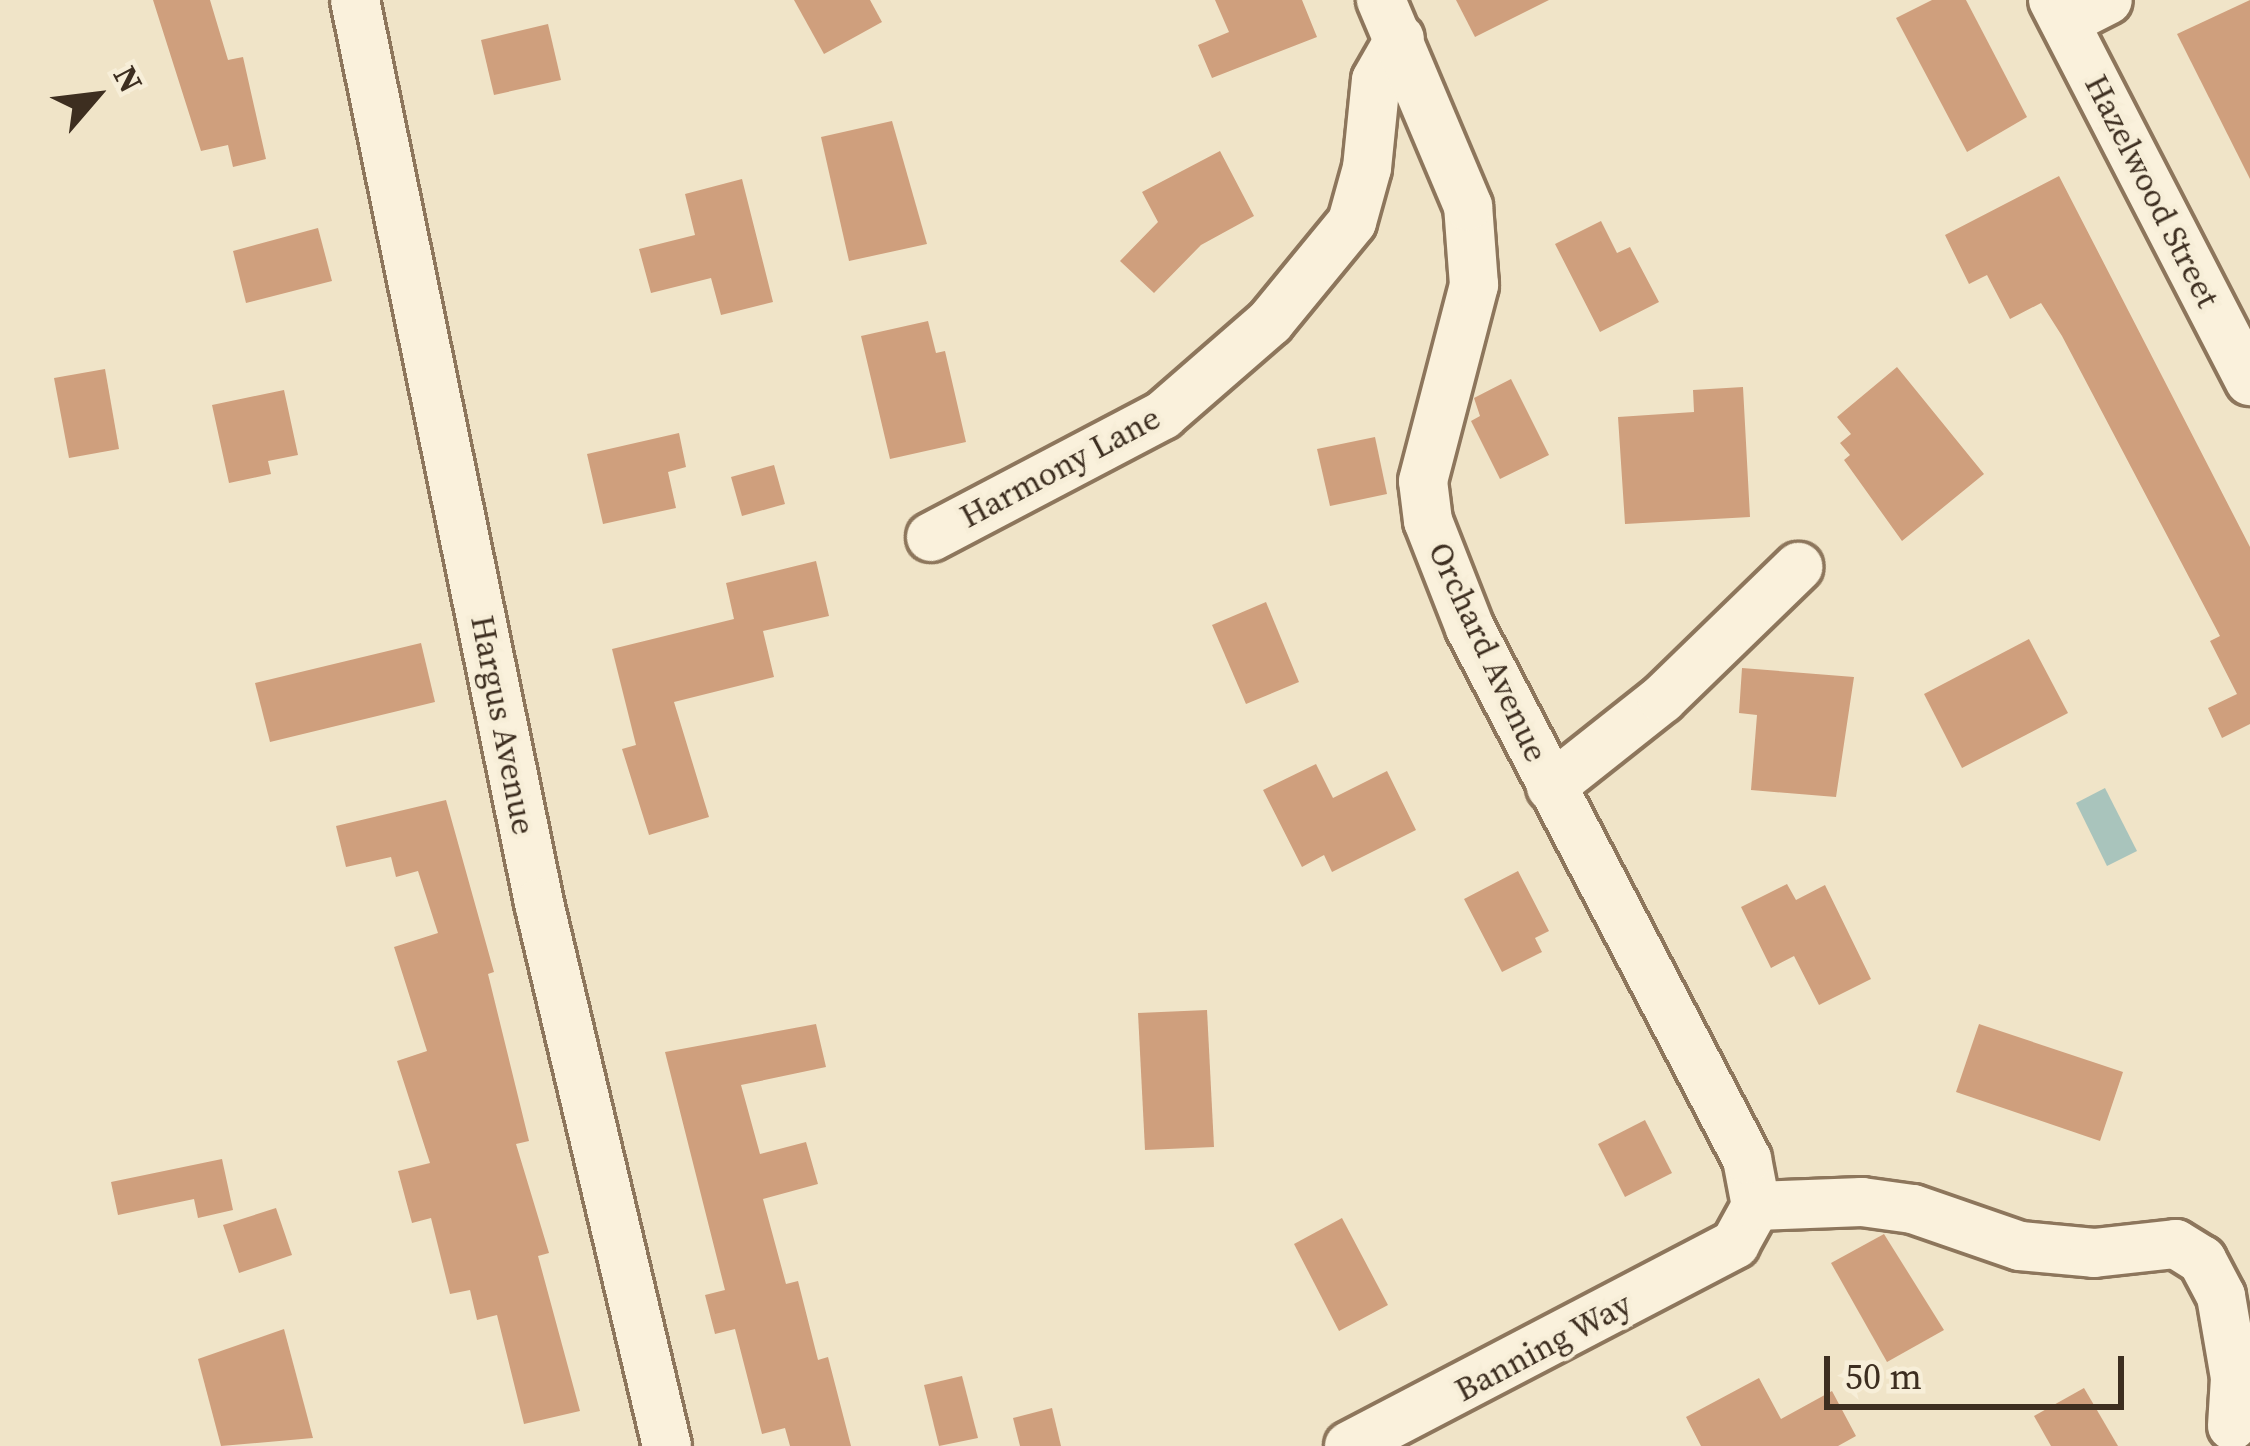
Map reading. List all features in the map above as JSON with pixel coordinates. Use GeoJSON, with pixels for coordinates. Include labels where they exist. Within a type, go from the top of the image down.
{"type":"FeatureCollection","features":[{"type":"Feature","properties":{"kind":"street","name":"Hargus Avenue"},"geometry":{"type":"LineString","coordinates":[[355,0],[538,903],[667,1446]]}},
{"type":"Feature","properties":{"kind":"street"},"geometry":{"type":"LineString","coordinates":[[2059,11],[2108,0]]}},
{"type":"Feature","properties":{"kind":"street","name":"Hazelwood Street"},"geometry":{"type":"LineString","coordinates":[[2059,11],[2250,381]]}},
{"type":"Feature","properties":{"kind":"street","name":"Harmony Lane"},"geometry":{"type":"LineString","coordinates":[[931,537],[1162,416],[1270,322],[1352,222],[1367,168],[1376,80],[1390,19]]}},
{"type":"Feature","properties":{"kind":"street","name":"Orchard Avenue"},"geometry":{"type":"LineString","coordinates":[[1390,19],[1456,163],[1474,284],[1423,481],[1428,520],[1470,628],[1747,1159],[1745,1225]]}},
{"type":"Feature","properties":{"kind":"street"},"geometry":{"type":"LineString","coordinates":[[1550,788],[1662,699],[1798,567]]}},
{"type":"Feature","properties":{"kind":"street"},"geometry":{"type":"LineString","coordinates":[[1745,1225],[1862,1202],[1966,1223],[2020,1246],[2094,1253],[2176,1244],[2202,1260],[2221,1296],[2235,1378],[2233,1426]]}},
{"type":"Feature","properties":{"kind":"street","name":"Banning Way"},"geometry":{"type":"LineString","coordinates":[[1348,1446],[1745,1225]]}},
{"type":"Feature","properties":{"kind":"water"},"geometry":{"type":"Polygon","coordinates":[[[2105,788],[2137,851],[2107,866],[2076,803],[2105,788]]]}},
{"type":"Feature","properties":{"kind":"building"},"geometry":{"type":"Polygon","coordinates":[[[153,0],[210,0],[228,60],[243,57],[266,159],[233,167],[228,145],[201,151],[153,0]]]}},
{"type":"Feature","properties":{"kind":"building"},"geometry":{"type":"Polygon","coordinates":[[[794,0],[870,0],[882,22],[824,54],[794,0]]]}},
{"type":"Feature","properties":{"kind":"building"},"geometry":{"type":"Polygon","coordinates":[[[1215,0],[1302,0],[1317,37],[1212,78],[1198,45],[1229,32],[1215,0]]]}},
{"type":"Feature","properties":{"kind":"building"},"geometry":{"type":"Polygon","coordinates":[[[1456,0],[1549,0],[1475,37],[1456,0]]]}},
{"type":"Feature","properties":{"kind":"building"},"geometry":{"type":"Polygon","coordinates":[[[1932,0],[1966,0],[2027,117],[1967,152],[1896,18],[1932,0]]]}},
{"type":"Feature","properties":{"kind":"building"},"geometry":{"type":"Polygon","coordinates":[[[2250,0],[2250,179],[2177,34],[2250,0]]]}},
{"type":"Feature","properties":{"kind":"building"},"geometry":{"type":"Polygon","coordinates":[[[548,24],[561,80],[494,95],[481,40],[548,24]]]}},
{"type":"Feature","properties":{"kind":"building"},"geometry":{"type":"Polygon","coordinates":[[[892,121],[927,244],[849,261],[821,137],[892,121]]]}},
{"type":"Feature","properties":{"kind":"building"},"geometry":{"type":"Polygon","coordinates":[[[1220,151],[1254,216],[1201,245],[1154,293],[1120,261],[1158,222],[1142,192],[1220,151]]]}},
{"type":"Feature","properties":{"kind":"building"},"geometry":{"type":"Polygon","coordinates":[[[2059,176],[2250,547],[2250,724],[2222,738],[2208,708],[2237,694],[2210,641],[2220,636],[2062,336],[2041,303],[2010,319],[1987,275],[1969,284],[1945,235],[2059,176]]]}},
{"type":"Feature","properties":{"kind":"building"},"geometry":{"type":"Polygon","coordinates":[[[742,179],[773,302],[721,315],[711,278],[651,293],[639,249],[695,235],[685,194],[742,179]]]}},
{"type":"Feature","properties":{"kind":"building"},"geometry":{"type":"Polygon","coordinates":[[[1601,221],[1617,253],[1630,247],[1659,302],[1600,332],[1555,244],[1601,221]]]}},
{"type":"Feature","properties":{"kind":"building"},"geometry":{"type":"Polygon","coordinates":[[[318,228],[332,281],[246,303],[233,251],[318,228]]]}},
{"type":"Feature","properties":{"kind":"building"},"geometry":{"type":"Polygon","coordinates":[[[928,321],[936,353],[945,351],[966,442],[890,459],[861,336],[928,321]]]}},
{"type":"Feature","properties":{"kind":"building"},"geometry":{"type":"Polygon","coordinates":[[[1897,367],[1984,474],[1902,541],[1844,460],[1850,455],[1840,443],[1851,434],[1837,417],[1897,367]]]}},
{"type":"Feature","properties":{"kind":"building"},"geometry":{"type":"Polygon","coordinates":[[[105,369],[119,449],[69,458],[54,378],[105,369]]]}},
{"type":"Feature","properties":{"kind":"building"},"geometry":{"type":"Polygon","coordinates":[[[1511,379],[1549,455],[1500,479],[1471,421],[1480,416],[1474,398],[1511,379]]]}},
{"type":"Feature","properties":{"kind":"building"},"geometry":{"type":"Polygon","coordinates":[[[1743,387],[1750,517],[1625,524],[1618,417],[1694,412],[1693,390],[1743,387]]]}},
{"type":"Feature","properties":{"kind":"building"},"geometry":{"type":"Polygon","coordinates":[[[284,390],[298,455],[268,461],[271,474],[229,483],[212,405],[284,390]]]}},
{"type":"Feature","properties":{"kind":"building"},"geometry":{"type":"Polygon","coordinates":[[[679,433],[686,467],[668,472],[676,508],[603,524],[587,454],[679,433]]]}},
{"type":"Feature","properties":{"kind":"building"},"geometry":{"type":"Polygon","coordinates":[[[1375,437],[1387,494],[1330,506],[1317,449],[1375,437]]]}},
{"type":"Feature","properties":{"kind":"building"},"geometry":{"type":"Polygon","coordinates":[[[774,465],[785,504],[742,516],[731,477],[774,465]]]}},
{"type":"Feature","properties":{"kind":"building"},"geometry":{"type":"Polygon","coordinates":[[[816,561],[829,616],[763,631],[774,677],[674,702],[709,817],[649,835],[622,749],[636,745],[612,649],[734,619],[726,583],[816,561]]]}},
{"type":"Feature","properties":{"kind":"building"},"geometry":{"type":"Polygon","coordinates":[[[1266,602],[1299,682],[1246,704],[1212,625],[1266,602]]]}},
{"type":"Feature","properties":{"kind":"building"},"geometry":{"type":"Polygon","coordinates":[[[2029,639],[2068,713],[1962,768],[1924,694],[2029,639]]]}},
{"type":"Feature","properties":{"kind":"building"},"geometry":{"type":"Polygon","coordinates":[[[421,643],[435,702],[270,742],[255,683],[421,643]]]}},
{"type":"Feature","properties":{"kind":"building"},"geometry":{"type":"Polygon","coordinates":[[[1742,668],[1854,677],[1836,797],[1751,790],[1757,715],[1739,713],[1742,668]]]}},
{"type":"Feature","properties":{"kind":"building"},"geometry":{"type":"Polygon","coordinates":[[[1316,764],[1333,798],[1387,771],[1416,830],[1332,872],[1324,855],[1302,867],[1263,790],[1316,764]]]}},
{"type":"Feature","properties":{"kind":"building"},"geometry":{"type":"Polygon","coordinates":[[[446,800],[494,972],[488,974],[529,1141],[516,1144],[549,1253],[538,1256],[580,1411],[524,1424],[497,1315],[477,1320],[470,1290],[450,1294],[431,1218],[412,1223],[398,1171],[430,1163],[397,1061],[427,1051],[394,947],[438,933],[418,871],[396,877],[391,857],[346,867],[336,826],[446,800]]]}},
{"type":"Feature","properties":{"kind":"building"},"geometry":{"type":"Polygon","coordinates":[[[1518,871],[1549,931],[1535,938],[1542,952],[1502,972],[1464,899],[1518,871]]]}},
{"type":"Feature","properties":{"kind":"building"},"geometry":{"type":"Polygon","coordinates":[[[1787,884],[1796,900],[1825,885],[1871,979],[1819,1005],[1794,956],[1771,968],[1741,907],[1787,884]]]}},
{"type":"Feature","properties":{"kind":"building"},"geometry":{"type":"Polygon","coordinates":[[[1207,1010],[1214,1147],[1145,1150],[1138,1013],[1207,1010]]]}},
{"type":"Feature","properties":{"kind":"building"},"geometry":{"type":"Polygon","coordinates":[[[816,1024],[826,1067],[741,1085],[760,1154],[806,1142],[818,1184],[763,1199],[786,1284],[798,1281],[818,1360],[828,1357],[851,1446],[790,1446],[785,1428],[762,1434],[735,1329],[715,1334],[705,1295],[725,1290],[665,1052],[816,1024]]]}},
{"type":"Feature","properties":{"kind":"building"},"geometry":{"type":"Polygon","coordinates":[[[1979,1024],[2123,1072],[2100,1141],[1956,1092],[1979,1024]]]}},
{"type":"Feature","properties":{"kind":"building"},"geometry":{"type":"Polygon","coordinates":[[[1645,1120],[1672,1173],[1625,1197],[1598,1144],[1645,1120]]]}},
{"type":"Feature","properties":{"kind":"building"},"geometry":{"type":"Polygon","coordinates":[[[222,1159],[233,1210],[198,1218],[194,1199],[118,1215],[111,1182],[222,1159]]]}},
{"type":"Feature","properties":{"kind":"building"},"geometry":{"type":"Polygon","coordinates":[[[276,1208],[292,1255],[239,1273],[223,1225],[276,1208]]]}},
{"type":"Feature","properties":{"kind":"building"},"geometry":{"type":"Polygon","coordinates":[[[1342,1218],[1388,1305],[1339,1331],[1294,1244],[1342,1218]]]}},
{"type":"Feature","properties":{"kind":"building"},"geometry":{"type":"Polygon","coordinates":[[[1884,1234],[1944,1330],[1887,1362],[1831,1263],[1884,1234]]]}},
{"type":"Feature","properties":{"kind":"building"},"geometry":{"type":"Polygon","coordinates":[[[284,1329],[313,1438],[221,1446],[198,1359],[284,1329]]]}},
{"type":"Feature","properties":{"kind":"building"},"geometry":{"type":"Polygon","coordinates":[[[962,1376],[978,1438],[939,1446],[924,1385],[962,1376]]]}},
{"type":"Feature","properties":{"kind":"building"},"geometry":{"type":"Polygon","coordinates":[[[1759,1378],[1781,1419],[1832,1391],[1856,1436],[1838,1446],[1701,1446],[1686,1417],[1759,1378]]]}},
{"type":"Feature","properties":{"kind":"building"},"geometry":{"type":"Polygon","coordinates":[[[2084,1388],[2118,1446],[2051,1446],[2034,1416],[2084,1388]]]}},
{"type":"Feature","properties":{"kind":"building"},"geometry":{"type":"Polygon","coordinates":[[[1052,1408],[1061,1446],[1020,1446],[1013,1418],[1052,1408]]]}}]}
